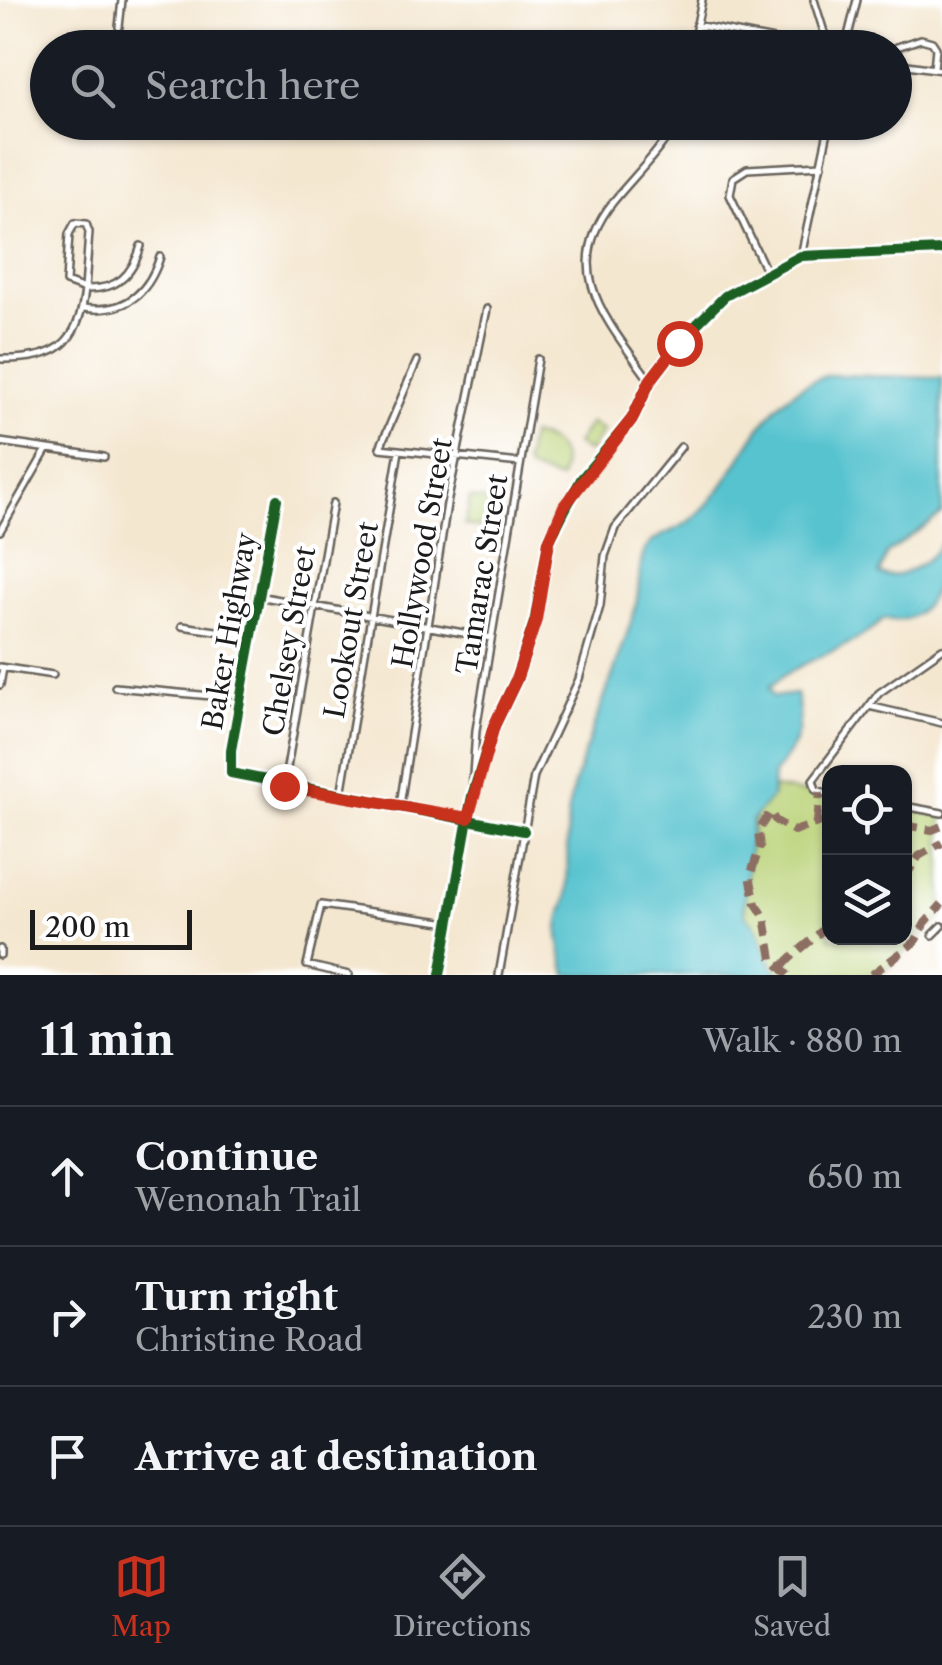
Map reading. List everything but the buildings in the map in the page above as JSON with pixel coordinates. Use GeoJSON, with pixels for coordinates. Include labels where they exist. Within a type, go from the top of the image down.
{"type":"FeatureCollection","features":[{"type":"Feature","properties":{"kind":"street"},"geometry":{"type":"LineString","coordinates":[[119,28],[122,0]]}},
{"type":"Feature","properties":{"kind":"street"},"geometry":{"type":"LineString","coordinates":[[695,30],[702,0]]}},
{"type":"Feature","properties":{"kind":"street"},"geometry":{"type":"LineString","coordinates":[[814,0],[823,30]]}},
{"type":"Feature","properties":{"kind":"street"},"geometry":{"type":"LineString","coordinates":[[850,30],[857,0]]}},
{"type":"Feature","properties":{"kind":"street"},"geometry":{"type":"LineString","coordinates":[[696,26],[718,30]]}},
{"type":"Feature","properties":{"kind":"street"},"geometry":{"type":"LineString","coordinates":[[912,43],[932,42],[938,69],[912,65]]}},
{"type":"Feature","properties":{"kind":"street"},"geometry":{"type":"LineString","coordinates":[[650,381],[592,292],[586,265],[600,222],[662,140]]}},
{"type":"Feature","properties":{"kind":"street"},"geometry":{"type":"LineString","coordinates":[[802,256],[827,140]]}},
{"type":"Feature","properties":{"kind":"street"},"geometry":{"type":"LineString","coordinates":[[768,273],[730,190],[732,178],[747,169],[822,165]]}},
{"type":"Feature","properties":{"kind":"street"},"geometry":{"type":"LineString","coordinates":[[0,359],[36,356],[62,346],[76,330],[85,288],[89,232],[86,224],[75,222],[69,234],[66,282],[85,288],[108,288],[121,282],[141,246]]}},
{"type":"Feature","properties":{"kind":"street"},"geometry":{"type":"LineString","coordinates":[[440,975],[472,796],[494,726],[516,680],[536,620],[549,541],[564,506],[632,419],[650,381],[710,306],[802,256],[942,248]]}},
{"type":"Feature","properties":{"kind":"street"},"geometry":{"type":"LineString","coordinates":[[82,308],[118,308],[138,297],[160,257]]}},
{"type":"Feature","properties":{"kind":"street","name":"Hollywood Street"},"geometry":{"type":"LineString","coordinates":[[400,805],[428,625],[487,309]]}},
{"type":"Feature","properties":{"kind":"street","name":"Tamarac Street"},"geometry":{"type":"LineString","coordinates":[[472,796],[476,730],[538,359]]}},
{"type":"Feature","properties":{"kind":"street"},"geometry":{"type":"LineString","coordinates":[[416,361],[380,448],[520,463]]}},
{"type":"Feature","properties":{"kind":"street"},"geometry":{"type":"LineString","coordinates":[[0,442],[104,457]]}},
{"type":"Feature","properties":{"kind":"street"},"geometry":{"type":"LineString","coordinates":[[499,975],[536,768],[573,696],[595,627],[605,556],[615,528],[682,447]]}},
{"type":"Feature","properties":{"kind":"street"},"geometry":{"type":"LineString","coordinates":[[0,531],[47,449]]}},
{"type":"Feature","properties":{"kind":"street","name":"Lookout Street"},"geometry":{"type":"LineString","coordinates":[[341,795],[400,451]]}},
{"type":"Feature","properties":{"kind":"street","name":"Baker Highway"},"geometry":{"type":"LineString","coordinates":[[277,499],[238,704],[230,770],[284,786]]}},
{"type":"Feature","properties":{"kind":"street","name":"Chelsey Street"},"geometry":{"type":"LineString","coordinates":[[284,786],[333,503]]}},
{"type":"Feature","properties":{"kind":"street"},"geometry":{"type":"LineString","coordinates":[[258,596],[491,638]]}},
{"type":"Feature","properties":{"kind":"street"},"geometry":{"type":"LineString","coordinates":[[182,626],[250,636]]}},
{"type":"Feature","properties":{"kind":"street"},"geometry":{"type":"LineString","coordinates":[[824,765],[868,706],[894,680],[942,649]]}},
{"type":"Feature","properties":{"kind":"street"},"geometry":{"type":"LineString","coordinates":[[0,684],[2,668],[52,675]]}},
{"type":"Feature","properties":{"kind":"street"},"geometry":{"type":"LineString","coordinates":[[115,687],[222,697],[238,704]]}},
{"type":"Feature","properties":{"kind":"street"},"geometry":{"type":"LineString","coordinates":[[868,706],[942,723]]}},
{"type":"Feature","properties":{"kind":"street"},"geometry":{"type":"LineString","coordinates":[[822,768],[813,788],[822,791]]}},
{"type":"Feature","properties":{"kind":"street"},"geometry":{"type":"LineString","coordinates":[[284,786],[524,831]]}},
{"type":"Feature","properties":{"kind":"street"},"geometry":{"type":"LineString","coordinates":[[912,807],[942,813]]}},
{"type":"Feature","properties":{"kind":"street"},"geometry":{"type":"LineString","coordinates":[[349,975],[307,965],[322,905],[450,923]]}},
{"type":"Feature","properties":{"kind":"street"},"geometry":{"type":"LineString","coordinates":[[933,935],[942,926]]}},
{"type":"Feature","properties":{"kind":"green space"},"geometry":{"type":"Polygon","coordinates":[[[590,423],[603,431],[589,452],[576,444],[590,423]]]}},
{"type":"Feature","properties":{"kind":"green space"},"geometry":{"type":"Polygon","coordinates":[[[530,435],[547,440],[558,449],[562,463],[560,480],[529,470],[525,464],[530,435]]]}},
{"type":"Feature","properties":{"kind":"green space"},"geometry":{"type":"Polygon","coordinates":[[[470,498],[499,503],[494,530],[465,525],[470,498]]]}},
{"type":"Feature","properties":{"kind":"green space"},"geometry":{"type":"Polygon","coordinates":[[[773,788],[822,796],[822,945],[912,945],[912,810],[942,815],[942,918],[881,975],[782,975],[770,962],[757,930],[745,917],[745,873],[757,809],[772,797],[773,788]]]}},
{"type":"Feature","properties":{"kind":"water"},"geometry":{"type":"Polygon","coordinates":[[[830,375],[942,378],[942,514],[887,553],[879,574],[897,575],[915,568],[942,542],[941,557],[936,586],[922,609],[899,620],[883,619],[857,639],[797,668],[769,688],[773,697],[796,694],[799,728],[788,755],[773,774],[772,797],[752,820],[744,908],[746,917],[758,930],[770,962],[782,975],[567,975],[559,931],[567,897],[571,796],[635,608],[646,548],[691,520],[710,502],[784,399],[830,375]]]}},
{"type":"Feature","properties":{"kind":"marked path"},"geometry":{"type":"LineString","coordinates":[[817,822],[820,792]]}},
{"type":"Feature","properties":{"kind":"marked path"},"geometry":{"type":"LineString","coordinates":[[788,975],[772,959],[765,917],[756,904],[750,876],[760,847],[758,831],[770,812],[776,821],[794,831],[822,822]]}},
{"type":"Feature","properties":{"kind":"marked path"},"geometry":{"type":"LineString","coordinates":[[912,826],[932,830],[942,826]]}},
{"type":"Feature","properties":{"kind":"marked path"},"geometry":{"type":"LineString","coordinates":[[912,867],[919,856],[942,843]]}},
{"type":"Feature","properties":{"kind":"marked path"},"geometry":{"type":"LineString","coordinates":[[871,975],[915,942],[942,904]]}},
{"type":"Feature","properties":{"kind":"marked path"},"geometry":{"type":"LineString","coordinates":[[783,966],[822,929]]}},
{"type":"Feature","properties":{"kind":"cycle path"},"geometry":{"type":"LineString","coordinates":[[440,975],[472,796],[535,620],[549,541],[581,479],[632,419],[650,381],[684,337],[725,296],[801,256],[942,250]]}},
{"type":"Feature","properties":{"kind":"cycle path"},"geometry":{"type":"LineString","coordinates":[[277,499],[231,750],[231,773],[524,831]]}},
{"type":"Feature","properties":{"kind":"route"},"geometry":{"type":"LineString","coordinates":[[284,786],[468,818],[494,726],[516,680],[536,620],[549,541],[564,506],[581,479],[632,419],[650,381],[679,343]]}}]}
